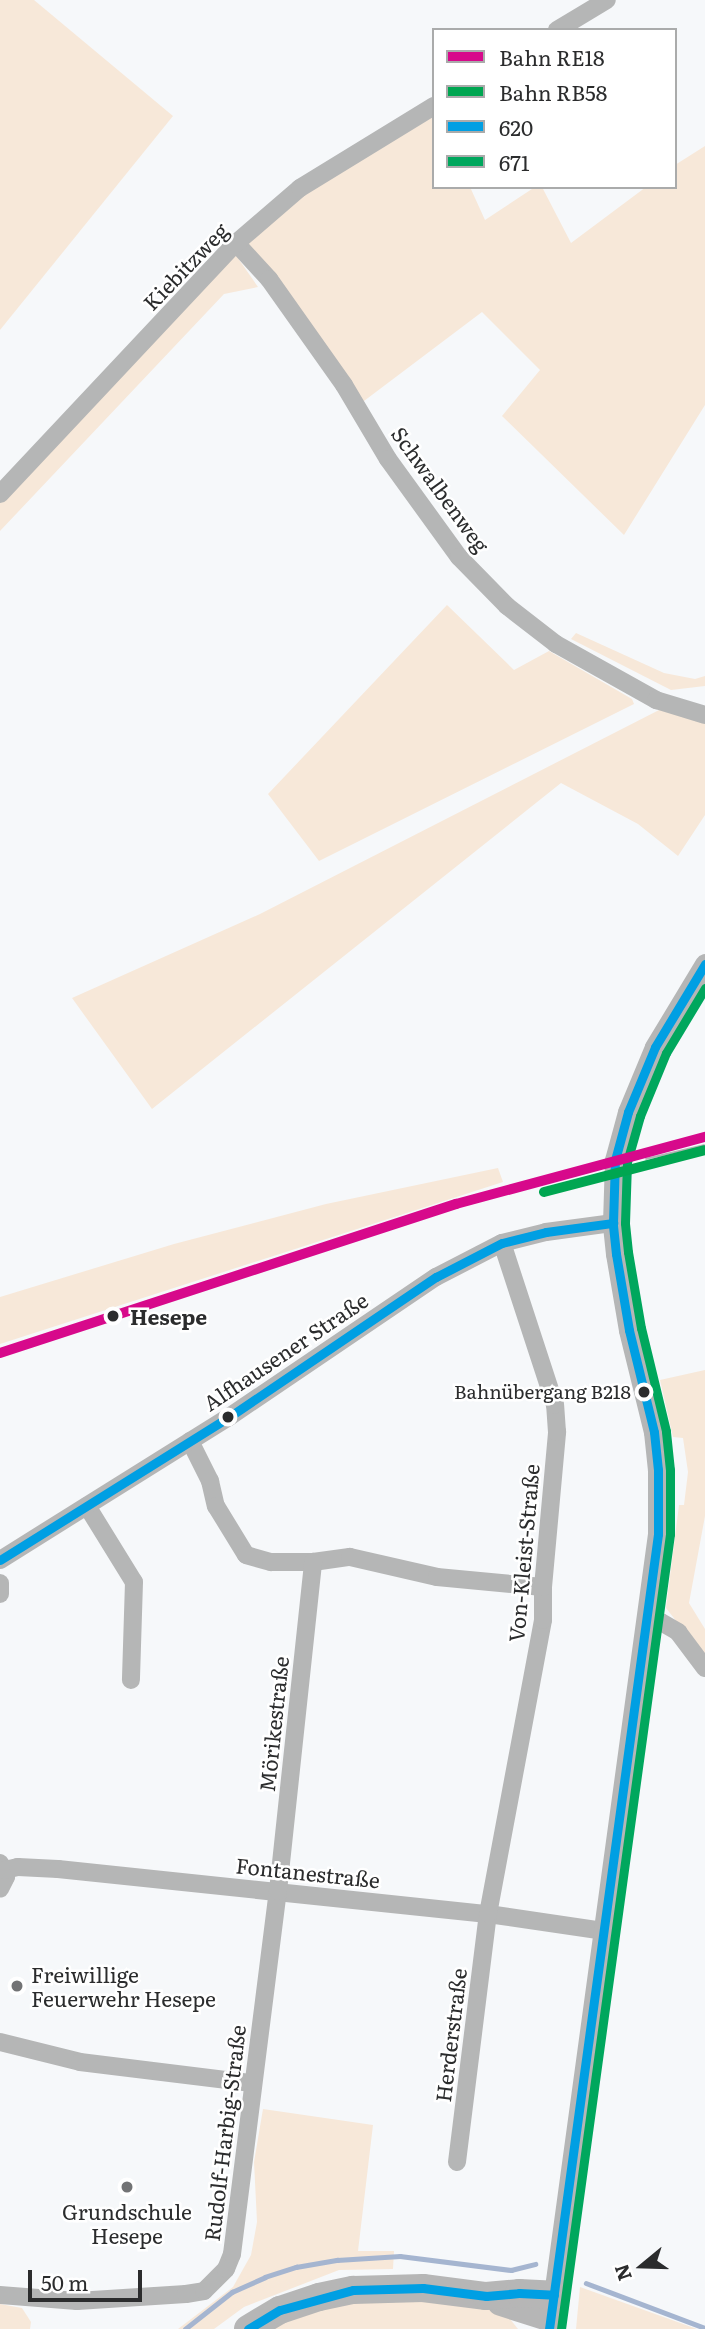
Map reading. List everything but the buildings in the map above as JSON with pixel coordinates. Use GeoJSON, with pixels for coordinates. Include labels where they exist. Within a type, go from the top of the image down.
{"type":"FeatureCollection","features":[{"type":"Feature","properties":{"kind":"highway"},"geometry":{"type":"LineString","coordinates":[[248,2329],[280,2311],[319,2297],[353,2290],[423,2288],[552,2306]]}},
{"type":"Feature","properties":{"kind":"street"},"geometry":{"type":"LineString","coordinates":[[560,28],[607,0]]}},
{"type":"Feature","properties":{"kind":"street","name":"Kiebitzweg"},"geometry":{"type":"LineString","coordinates":[[0,494],[236,243],[300,188],[432,107]]}},
{"type":"Feature","properties":{"kind":"street","name":"Schwalbenweg"},"geometry":{"type":"LineString","coordinates":[[236,243],[269,279],[344,385],[388,459],[459,557],[507,606],[556,644],[656,700],[705,715]]}},
{"type":"Feature","properties":{"kind":"street"},"geometry":{"type":"LineString","coordinates":[[552,2306],[648,1619],[657,1534],[658,1470],[645,1391],[622,1293],[613,1223],[615,1160],[624,1124],[655,1047],[702,975]]}},
{"type":"Feature","properties":{"kind":"street","name":"Alfhausener Straße"},"geometry":{"type":"LineString","coordinates":[[0,1560],[190,1441],[436,1278],[502,1243],[546,1231],[613,1223]]}},
{"type":"Feature","properties":{"kind":"street","name":"Von-Kleist-Straße"},"geometry":{"type":"LineString","coordinates":[[488,1914],[543,1620],[543,1587],[557,1419],[544,1370],[502,1243]]}},
{"type":"Feature","properties":{"kind":"street"},"geometry":{"type":"LineString","coordinates":[[190,1441],[203,1464],[221,1516],[246,1555],[271,1562],[313,1562],[350,1557],[437,1577],[543,1587]]}},
{"type":"Feature","properties":{"kind":"street"},"geometry":{"type":"LineString","coordinates":[[87,1506],[134,1582],[131,1681]]}},
{"type":"Feature","properties":{"kind":"street","name":"Mörikestraße"},"geometry":{"type":"LineString","coordinates":[[278,1891],[313,1562]]}},
{"type":"Feature","properties":{"kind":"street"},"geometry":{"type":"LineString","coordinates":[[0,1583],[0,1594]]}},
{"type":"Feature","properties":{"kind":"street"},"geometry":{"type":"LineString","coordinates":[[648,1619],[670,1626],[705,1668]]}},
{"type":"Feature","properties":{"kind":"street"},"geometry":{"type":"LineString","coordinates":[[0,1889],[6,1877],[3,1867]]}},
{"type":"Feature","properties":{"kind":"street","name":"Fontanestraße"},"geometry":{"type":"LineString","coordinates":[[3,1867],[58,1869],[278,1891],[488,1914],[605,1931]]}},
{"type":"Feature","properties":{"kind":"street","name":"Rudolf-Harbig-Straße"},"geometry":{"type":"LineString","coordinates":[[0,2295],[77,2301],[132,2299],[204,2291],[216,2282],[232,2254],[278,1891]]}},
{"type":"Feature","properties":{"kind":"street","name":"Herderstraße"},"geometry":{"type":"LineString","coordinates":[[457,2162],[488,1914]]}},
{"type":"Feature","properties":{"kind":"street"},"geometry":{"type":"LineString","coordinates":[[0,2042],[80,2062],[252,2083]]}},
{"type":"Feature","properties":{"kind":"shaded area"},"geometry":{"type":"Polygon","coordinates":[[[0,0],[34,0],[173,116],[0,330],[0,0]]]}},
{"type":"Feature","properties":{"kind":"shaded area"},"geometry":{"type":"Polygon","coordinates":[[[432,117],[432,189],[471,189],[485,220],[532,189],[543,189],[571,243],[643,189],[677,189],[677,164],[705,146],[705,405],[624,535],[502,416],[540,370],[482,312],[360,404],[243,242],[296,200],[432,117]]]}},
{"type":"Feature","properties":{"kind":"shaded area"},"geometry":{"type":"Polygon","coordinates":[[[233,251],[258,287],[224,294],[0,531],[0,502],[233,251]]]}},
{"type":"Feature","properties":{"kind":"shaded area"},"geometry":{"type":"Polygon","coordinates":[[[447,605],[514,670],[549,651],[632,699],[634,704],[319,861],[268,794],[447,605]]]}},
{"type":"Feature","properties":{"kind":"shaded area"},"geometry":{"type":"Polygon","coordinates":[[[576,633],[664,673],[695,679],[705,676],[705,686],[671,690],[571,639],[576,633]]]}},
{"type":"Feature","properties":{"kind":"shaded area"},"geometry":{"type":"Polygon","coordinates":[[[663,708],[705,723],[705,815],[678,856],[638,824],[561,783],[152,1109],[72,998],[260,914],[663,708]]]}},
{"type":"Feature","properties":{"kind":"shaded area"},"geometry":{"type":"Polygon","coordinates":[[[498,1168],[503,1182],[0,1344],[0,1297],[174,1244],[326,1204],[498,1168]]]}},
{"type":"Feature","properties":{"kind":"shaded area"},"geometry":{"type":"Polygon","coordinates":[[[705,1370],[705,1516],[689,1603],[705,1629],[705,1658],[666,1608],[679,1505],[684,1505],[688,1472],[683,1438],[673,1437],[660,1380],[705,1370]]]}},
{"type":"Feature","properties":{"kind":"shaded area"},"geometry":{"type":"Polygon","coordinates":[[[263,2109],[373,2125],[358,2251],[394,2251],[393,2269],[339,2270],[244,2307],[214,2329],[178,2329],[233,2287],[251,2255],[257,2222],[254,2162],[263,2109]]]}},
{"type":"Feature","properties":{"kind":"shaded area"},"geometry":{"type":"Polygon","coordinates":[[[580,2287],[697,2329],[576,2329],[580,2287]]]}},
{"type":"Feature","properties":{"kind":"shaded area"},"geometry":{"type":"Polygon","coordinates":[[[412,2300],[490,2308],[506,2314],[518,2329],[267,2329],[338,2304],[412,2300]]]}},
{"type":"Feature","properties":{"kind":"shaded area"},"geometry":{"type":"Polygon","coordinates":[[[0,2304],[22,2308],[31,2322],[30,2329],[0,2329],[0,2304]]]}},
{"type":"Feature","properties":{"kind":"waterway"},"geometry":{"type":"LineString","coordinates":[[185,2329],[232,2292],[296,2267],[337,2260],[400,2256],[511,2270],[535,2264]]}},
{"type":"Feature","properties":{"kind":"waterway"},"geometry":{"type":"LineString","coordinates":[[586,2283],[705,2328]]}},
{"type":"Feature","properties":{"kind":"railway"},"geometry":{"type":"LineString","coordinates":[[646,1161],[705,1147]]}},
{"type":"Feature","properties":{"kind":"rail line","name":"RE18"},"geometry":{"type":"LineString","coordinates":[[0,1353],[456,1204],[705,1137]]}},
{"type":"Feature","properties":{"kind":"rail line","name":"RB58"},"geometry":{"type":"LineString","coordinates":[[544,1192],[705,1150]]}},
{"type":"Feature","properties":{"kind":"transit line","name":"620"},"geometry":{"type":"LineString","coordinates":[[549,2329],[658,1534],[658,1470],[654,1432],[629,1330],[616,1254],[613,1223],[615,1160],[628,1112],[655,1047],[705,964]]}},
{"type":"Feature","properties":{"kind":"transit line","name":"671"},"geometry":{"type":"LineString","coordinates":[[561,2329],[670,1534],[670,1470],[666,1431],[641,1328],[628,1252],[625,1223],[627,1162],[640,1116],[666,1053],[705,988]]}},
{"type":"Feature","properties":{"kind":"transit line","name":"620"},"geometry":{"type":"LineString","coordinates":[[0,1560],[229,1417],[436,1277],[502,1243],[546,1232],[613,1223]]}},
{"type":"Feature","properties":{"kind":"transit line","name":"620"},"geometry":{"type":"LineString","coordinates":[[248,2329],[280,2310],[353,2290],[423,2288],[486,2296],[519,2293],[554,2295]]}},
{"type":"Feature","properties":{"kind":"place","name":"Hesepe"},"geometry":{"type":"Point","coordinates":[113,1316]}},
{"type":"Feature","properties":{"kind":"place","name":"Bahnübergang B218"},"geometry":{"type":"Point","coordinates":[644,1392]}},
{"type":"Feature","properties":{"kind":"place","name":"Freiwillige Feuerwehr Hesepe"},"geometry":{"type":"Point","coordinates":[17,1986]}},
{"type":"Feature","properties":{"kind":"place","name":"Grundschule Hesepe"},"geometry":{"type":"Point","coordinates":[127,2187]}}]}
